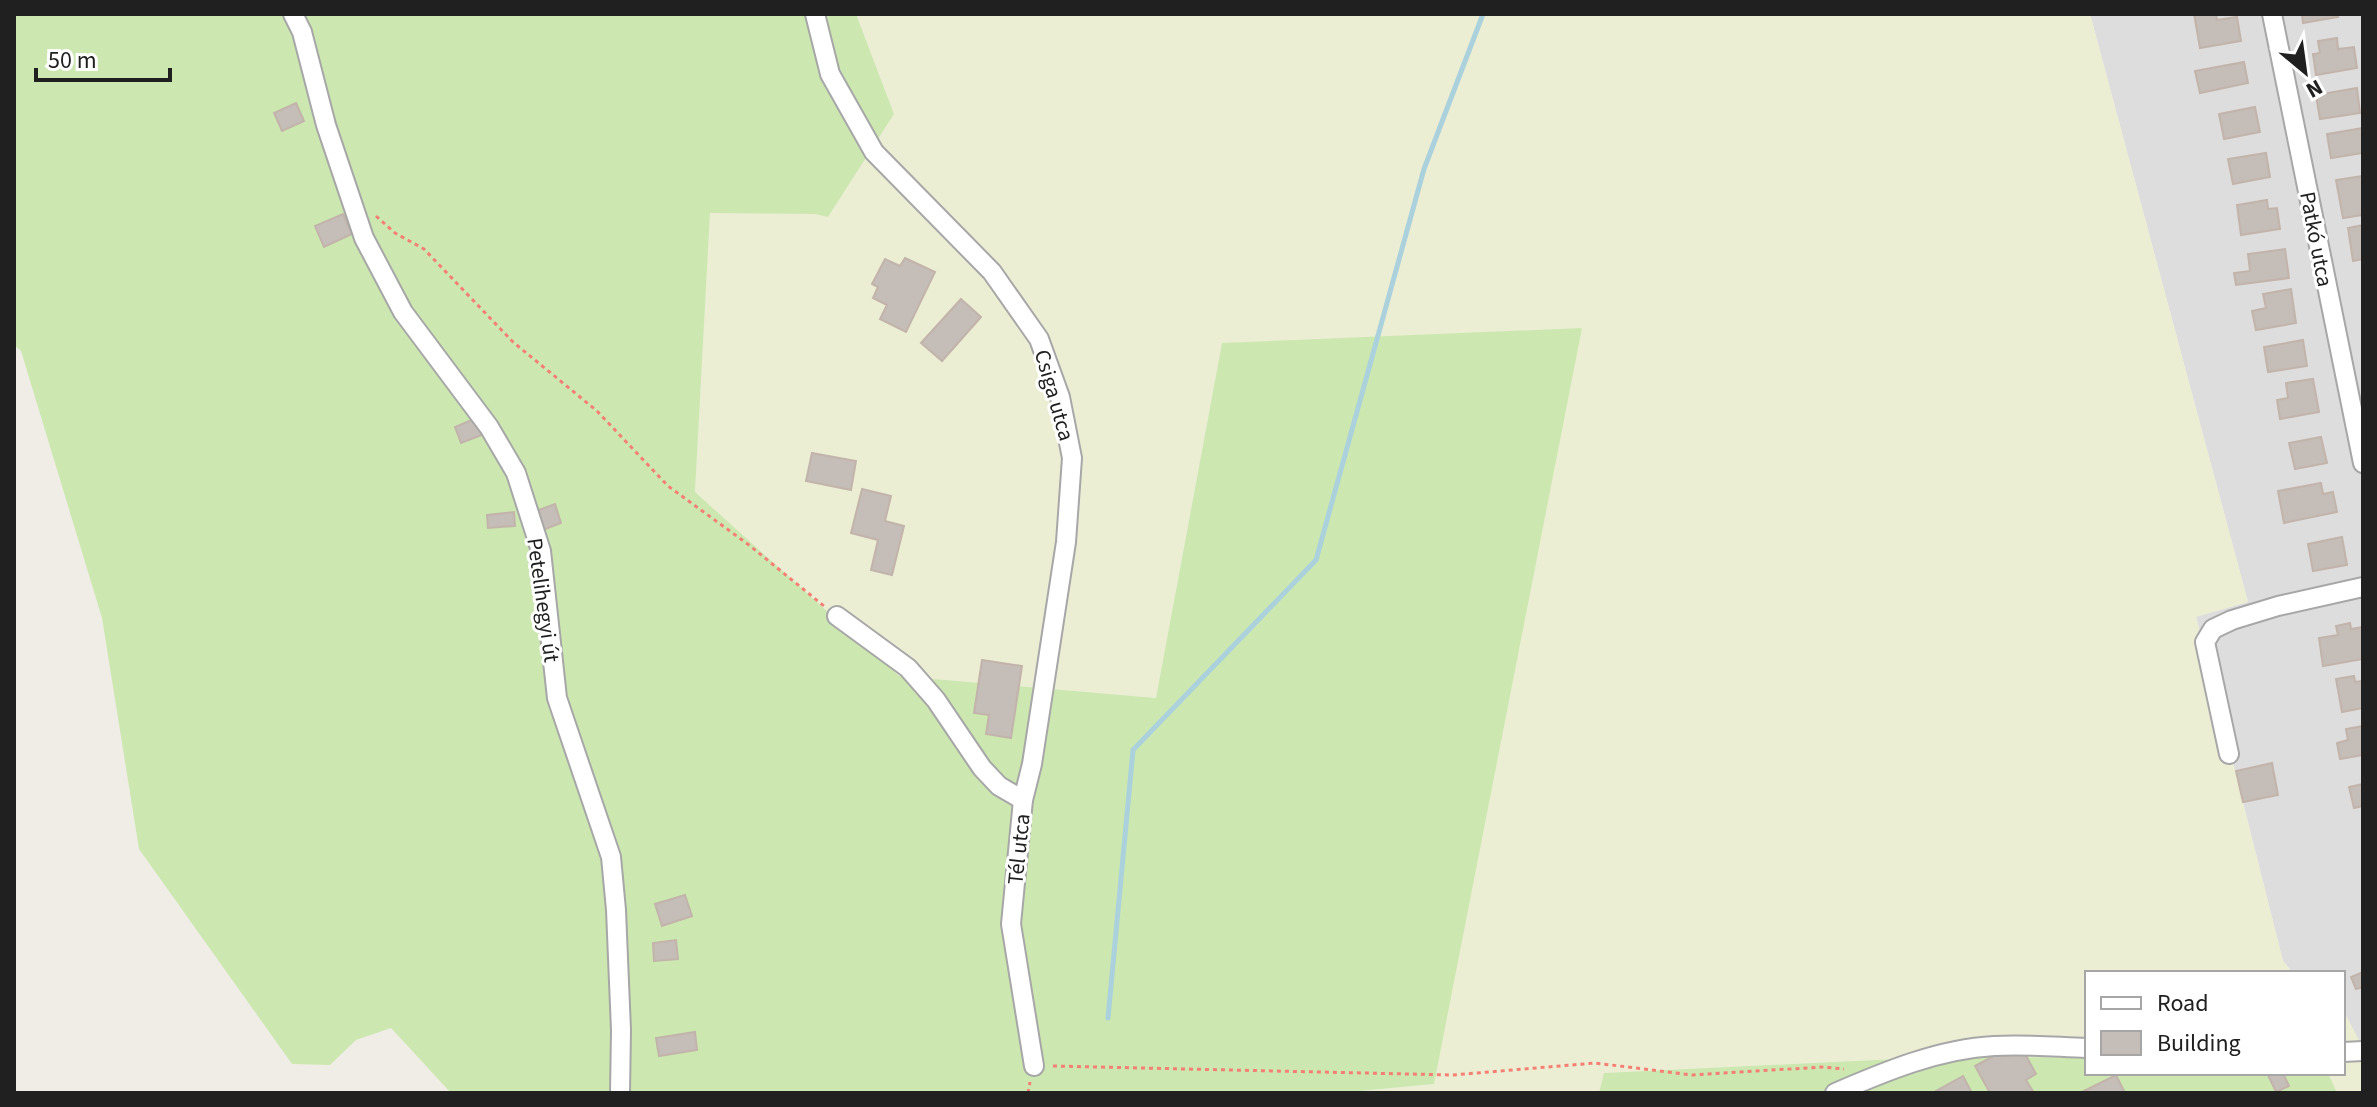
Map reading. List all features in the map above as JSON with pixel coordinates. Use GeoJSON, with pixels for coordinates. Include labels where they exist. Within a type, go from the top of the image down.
{"type":"FeatureCollection","features":[{"type":"Feature","properties":{"kind":"street","name":"Petelihegyi út"},"geometry":{"type":"LineString","coordinates":[[293,14],[302,32],[326,125],[364,238],[403,312],[489,427],[516,473],[541,551],[557,698],[611,857],[619,985],[620,1093]]}},
{"type":"Feature","properties":{"kind":"street","name":"Csiga utca"},"geometry":{"type":"LineString","coordinates":[[815,14],[830,74],[874,152],[992,272],[1039,339],[1060,397],[1072,458],[1066,542],[1032,764],[1023,800]]}},
{"type":"Feature","properties":{"kind":"street","name":"Patkó utca"},"geometry":{"type":"LineString","coordinates":[[2272,14],[2363,463]]}},
{"type":"Feature","properties":{"kind":"street"},"geometry":{"type":"LineString","coordinates":[[2229,754],[2205,642],[2213,629],[2278,606],[2363,587]]}},
{"type":"Feature","properties":{"kind":"street","name":"Tél utca"},"geometry":{"type":"LineString","coordinates":[[837,616],[908,668],[936,700],[982,768],[999,786],[1023,800],[1011,924],[1034,1066]]}},
{"type":"Feature","properties":{"kind":"street"},"geometry":{"type":"LineString","coordinates":[[1835,1093],[1906,1064],[1960,1050],[1995,1046],[2085,1048]]}},
{"type":"Feature","properties":{"kind":"path"},"geometry":{"type":"LineString","coordinates":[[349,195],[395,233],[424,249],[513,342],[597,411],[668,486],[749,545],[837,616]]}},
{"type":"Feature","properties":{"kind":"path"},"geometry":{"type":"LineString","coordinates":[[1034,1066],[1453,1075],[1595,1063],[1692,1075],[1822,1067],[1853,1070]]}},
{"type":"Feature","properties":{"kind":"shaded area"},"geometry":{"type":"Polygon","coordinates":[[[2090,14],[2363,14],[2363,1048],[2345,1014],[2345,971],[2291,971],[2283,961],[2196,616],[2248,602],[2090,14]]]}},
{"type":"Feature","properties":{"kind":"green space"},"geometry":{"type":"Polygon","coordinates":[[[14,14],[856,14],[894,114],[828,217],[815,214],[710,213],[695,492],[899,676],[1156,698],[1222,343],[1582,328],[1434,1084],[1339,1093],[451,1093],[391,1028],[356,1040],[330,1065],[292,1064],[139,849],[102,618],[21,351],[14,345],[14,14]]]}},
{"type":"Feature","properties":{"kind":"green space"},"geometry":{"type":"Polygon","coordinates":[[[856,14],[2090,14],[2248,602],[2196,617],[2283,961],[2291,971],[2085,971],[2085,1058],[1958,1056],[1604,1073],[1599,1093],[1339,1093],[1434,1084],[1222,343],[1156,698],[899,676],[695,492],[710,212],[815,214],[828,217],[894,114],[856,14]]]}},
{"type":"Feature","properties":{"kind":"green space"},"geometry":{"type":"Polygon","coordinates":[[[2345,1014],[2363,1048],[2363,1093],[2337,1093],[2329,1075],[2345,1075],[2345,1014]]]}},
{"type":"Feature","properties":{"kind":"green space"},"geometry":{"type":"Polygon","coordinates":[[[1958,1056],[2085,1058],[2085,1075],[2329,1075],[2337,1093],[1599,1093],[1604,1073],[1958,1056]]]}},
{"type":"Feature","properties":{"kind":"building"},"geometry":{"type":"Polygon","coordinates":[[[2194,14],[2216,14],[2217,20],[2237,17],[2241,41],[2200,48],[2194,14]]]}},
{"type":"Feature","properties":{"kind":"building"},"geometry":{"type":"Polygon","coordinates":[[[2302,14],[2337,14],[2338,17],[2303,23],[2302,14]]]}},
{"type":"Feature","properties":{"kind":"building"},"geometry":{"type":"Polygon","coordinates":[[[2337,38],[2338,49],[2354,47],[2357,68],[2316,75],[2313,54],[2320,53],[2318,41],[2337,38]]]}},
{"type":"Feature","properties":{"kind":"building"},"geometry":{"type":"Polygon","coordinates":[[[2244,62],[2248,83],[2200,93],[2195,71],[2244,62]]]}},
{"type":"Feature","properties":{"kind":"building"},"geometry":{"type":"Polygon","coordinates":[[[2357,88],[2360,113],[2320,119],[2316,95],[2357,88]]]}},
{"type":"Feature","properties":{"kind":"building"},"geometry":{"type":"Polygon","coordinates":[[[296,103],[304,121],[282,131],[274,113],[296,103]]]}},
{"type":"Feature","properties":{"kind":"building"},"geometry":{"type":"Polygon","coordinates":[[[2255,107],[2260,132],[2224,139],[2219,114],[2255,107]]]}},
{"type":"Feature","properties":{"kind":"building"},"geometry":{"type":"Polygon","coordinates":[[[2363,128],[2363,153],[2331,158],[2327,134],[2363,128]]]}},
{"type":"Feature","properties":{"kind":"building"},"geometry":{"type":"Polygon","coordinates":[[[2266,153],[2270,177],[2233,184],[2228,159],[2266,153]]]}},
{"type":"Feature","properties":{"kind":"building"},"geometry":{"type":"Polygon","coordinates":[[[2363,176],[2363,215],[2343,218],[2336,180],[2363,176]]]}},
{"type":"Feature","properties":{"kind":"building"},"geometry":{"type":"Polygon","coordinates":[[[2267,200],[2268,209],[2277,208],[2280,229],[2241,235],[2237,205],[2267,200]]]}},
{"type":"Feature","properties":{"kind":"building"},"geometry":{"type":"Polygon","coordinates":[[[343,214],[352,234],[324,247],[315,226],[343,214]]]}},
{"type":"Feature","properties":{"kind":"building"},"geometry":{"type":"Polygon","coordinates":[[[2363,225],[2363,259],[2353,261],[2348,228],[2363,225]]]}},
{"type":"Feature","properties":{"kind":"building"},"geometry":{"type":"Polygon","coordinates":[[[2285,249],[2289,278],[2236,285],[2234,273],[2250,271],[2248,254],[2285,249]]]}},
{"type":"Feature","properties":{"kind":"building"},"geometry":{"type":"Polygon","coordinates":[[[905,258],[935,272],[906,332],[880,319],[887,305],[873,298],[878,287],[872,284],[885,259],[900,266],[905,258]]]}},
{"type":"Feature","properties":{"kind":"building"},"geometry":{"type":"Polygon","coordinates":[[[2291,289],[2296,323],[2256,330],[2252,311],[2266,308],[2263,294],[2291,289]]]}},
{"type":"Feature","properties":{"kind":"building"},"geometry":{"type":"Polygon","coordinates":[[[961,299],[981,317],[942,361],[921,343],[961,299]]]}},
{"type":"Feature","properties":{"kind":"building"},"geometry":{"type":"Polygon","coordinates":[[[2303,340],[2307,366],[2268,372],[2264,347],[2303,340]]]}},
{"type":"Feature","properties":{"kind":"building"},"geometry":{"type":"Polygon","coordinates":[[[2313,379],[2319,412],[2280,419],[2277,400],[2288,398],[2286,383],[2313,379]]]}},
{"type":"Feature","properties":{"kind":"building"},"geometry":{"type":"Polygon","coordinates":[[[476,418],[482,435],[461,443],[455,427],[476,418]]]}},
{"type":"Feature","properties":{"kind":"building"},"geometry":{"type":"Polygon","coordinates":[[[2321,437],[2327,463],[2295,469],[2289,443],[2321,437]]]}},
{"type":"Feature","properties":{"kind":"building"},"geometry":{"type":"Polygon","coordinates":[[[812,453],[856,461],[851,490],[806,481],[812,453]]]}},
{"type":"Feature","properties":{"kind":"building"},"geometry":{"type":"Polygon","coordinates":[[[2321,483],[2323,494],[2333,492],[2337,512],[2284,523],[2278,491],[2321,483]]]}},
{"type":"Feature","properties":{"kind":"building"},"geometry":{"type":"Polygon","coordinates":[[[862,489],[891,496],[885,521],[904,526],[892,575],[871,570],[878,540],[851,533],[862,489]]]}},
{"type":"Feature","properties":{"kind":"building"},"geometry":{"type":"Polygon","coordinates":[[[555,504],[561,523],[543,530],[536,511],[555,504]]]}},
{"type":"Feature","properties":{"kind":"building"},"geometry":{"type":"Polygon","coordinates":[[[514,512],[515,526],[488,528],[487,515],[514,512]]]}},
{"type":"Feature","properties":{"kind":"building"},"geometry":{"type":"Polygon","coordinates":[[[2342,537],[2347,565],[2313,571],[2308,544],[2342,537]]]}},
{"type":"Feature","properties":{"kind":"building"},"geometry":{"type":"Polygon","coordinates":[[[2350,623],[2351,629],[2363,627],[2363,659],[2323,666],[2319,638],[2338,635],[2336,626],[2350,623]]]}},
{"type":"Feature","properties":{"kind":"building"},"geometry":{"type":"Polygon","coordinates":[[[982,660],[1022,666],[1011,738],[986,734],[989,715],[974,713],[982,660]]]}},
{"type":"Feature","properties":{"kind":"building"},"geometry":{"type":"Polygon","coordinates":[[[2354,676],[2355,682],[2363,681],[2363,708],[2342,712],[2336,679],[2354,676]]]}},
{"type":"Feature","properties":{"kind":"building"},"geometry":{"type":"Polygon","coordinates":[[[2363,726],[2363,755],[2340,759],[2337,743],[2348,740],[2346,729],[2363,726]]]}},
{"type":"Feature","properties":{"kind":"building"},"geometry":{"type":"Polygon","coordinates":[[[2272,763],[2278,795],[2243,802],[2236,771],[2272,763]]]}},
{"type":"Feature","properties":{"kind":"building"},"geometry":{"type":"Polygon","coordinates":[[[2363,784],[2363,806],[2354,808],[2349,787],[2363,784]]]}},
{"type":"Feature","properties":{"kind":"building"},"geometry":{"type":"Polygon","coordinates":[[[685,895],[692,916],[662,926],[655,904],[685,895]]]}},
{"type":"Feature","properties":{"kind":"building"},"geometry":{"type":"Polygon","coordinates":[[[676,940],[678,959],[654,961],[653,943],[676,940]]]}},
{"type":"Feature","properties":{"kind":"building"},"geometry":{"type":"Polygon","coordinates":[[[2363,972],[2363,987],[2356,989],[2351,977],[2363,972]]]}},
{"type":"Feature","properties":{"kind":"building"},"geometry":{"type":"Polygon","coordinates":[[[695,1032],[697,1050],[659,1056],[656,1038],[695,1032]]]}},
{"type":"Feature","properties":{"kind":"building"},"geometry":{"type":"Polygon","coordinates":[[[2018,1049],[2022,1055],[2025,1054],[2036,1074],[2026,1080],[2034,1093],[1990,1093],[1975,1066],[2003,1051],[2005,1056],[2018,1049]]]}},
{"type":"Feature","properties":{"kind":"building"},"geometry":{"type":"Polygon","coordinates":[[[2116,1075],[2125,1093],[2080,1093],[2116,1075]]]}},
{"type":"Feature","properties":{"kind":"building"},"geometry":{"type":"Polygon","coordinates":[[[2268,1075],[2284,1075],[2289,1086],[2276,1092],[2268,1075]]]}},
{"type":"Feature","properties":{"kind":"building"},"geometry":{"type":"Polygon","coordinates":[[[1963,1076],[1972,1093],[1937,1093],[1936,1091],[1963,1076]]]}},
{"type":"Feature","properties":{"kind":"waterway"},"geometry":{"type":"LineString","coordinates":[[1108,1018],[1133,750],[1316,560],[1424,169],[1483,14]]}}]}
